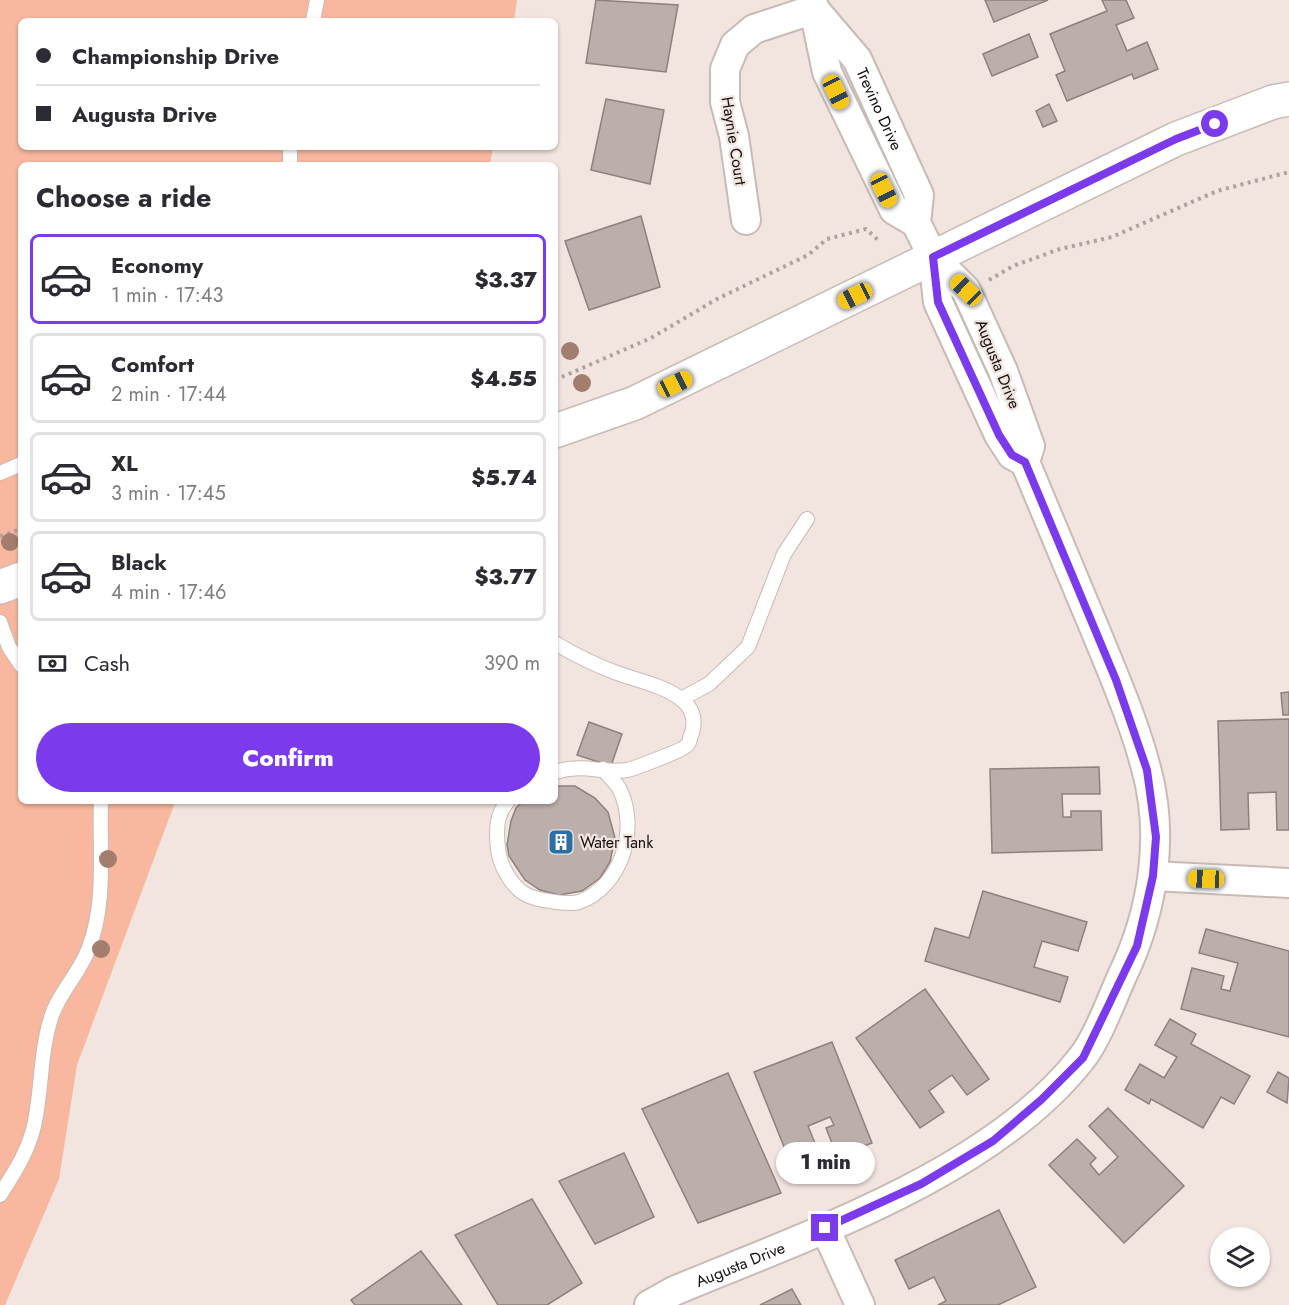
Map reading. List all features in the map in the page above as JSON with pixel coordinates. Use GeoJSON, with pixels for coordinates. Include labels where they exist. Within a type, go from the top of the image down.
{"type":"FeatureCollection","features":[{"type":"Feature","properties":{"kind":"street","name":"Haynie Court"},"geometry":{"type":"LineString","coordinates":[[746,220],[734,136],[725,102],[725,69],[735,45],[754,29],[813,4]]}},
{"type":"Feature","properties":{"kind":"street","name":"Trevino Drive"},"geometry":{"type":"LineString","coordinates":[[813,4],[827,72],[894,210],[916,223],[933,257]]}},
{"type":"Feature","properties":{"kind":"street"},"geometry":{"type":"LineString","coordinates":[[558,430],[634,403],[1176,139],[1273,102],[1289,99]]}},
{"type":"Feature","properties":{"kind":"street","name":"Augusta Drive"},"geometry":{"type":"LineString","coordinates":[[649,1305],[921,1184],[993,1141],[1041,1100],[1083,1058],[1137,946],[1153,876],[1156,837],[1147,770],[1116,680],[1025,462],[1030,446],[1003,371],[966,290],[933,257]]}},
{"type":"Feature","properties":{"kind":"street"},"geometry":{"type":"LineString","coordinates":[[0,586],[18,580]]}},
{"type":"Feature","properties":{"kind":"street"},"geometry":{"type":"LineString","coordinates":[[1153,876],[1289,883]]}},
{"type":"Feature","properties":{"kind":"street"},"geometry":{"type":"LineString","coordinates":[[825,1228],[860,1305]]}},
{"type":"Feature","properties":{"kind":"lane"},"geometry":{"type":"LineString","coordinates":[[314,18],[317,0]]}},
{"type":"Feature","properties":{"kind":"lane"},"geometry":{"type":"LineString","coordinates":[[0,473],[18,465]]}},
{"type":"Feature","properties":{"kind":"lane"},"geometry":{"type":"LineString","coordinates":[[683,698],[709,684],[748,647],[784,554],[807,519]]}},
{"type":"Feature","properties":{"kind":"lane"},"geometry":{"type":"LineString","coordinates":[[0,622],[9,647],[18,660]]}},
{"type":"Feature","properties":{"kind":"lane"},"geometry":{"type":"LineString","coordinates":[[558,644],[616,673],[663,688],[683,698],[693,713],[694,730],[687,746],[676,754],[657,757],[628,770],[574,766],[558,771]]}},
{"type":"Feature","properties":{"kind":"lane"},"geometry":{"type":"LineString","coordinates":[[505,804],[502,807],[497,835],[499,858],[505,872],[525,894],[552,902],[577,903],[596,892],[615,875],[625,843],[625,804],[620,789],[603,769]]}},
{"type":"Feature","properties":{"kind":"lane"},"geometry":{"type":"LineString","coordinates":[[0,1195],[23,1158],[34,1126],[50,1019],[84,960],[96,928],[101,888],[100,804]]}},
{"type":"Feature","properties":{"kind":"path"},"geometry":{"type":"LineString","coordinates":[[988,280],[1013,266],[1060,249],[1112,237],[1217,191],[1289,172]]}},
{"type":"Feature","properties":{"kind":"path"},"geometry":{"type":"LineString","coordinates":[[558,379],[651,338],[717,298],[808,255],[827,239],[866,229],[878,240]]}},
{"type":"Feature","properties":{"kind":"path"},"geometry":{"type":"LineString","coordinates":[[0,536],[18,530]]}},
{"type":"Feature","properties":{"kind":"shaded area"},"geometry":{"type":"Polygon","coordinates":[[[0,0],[517,0],[514,18],[18,18],[18,150],[492,150],[490,162],[18,162],[18,804],[174,805],[77,1065],[59,1179],[5,1305],[0,1305],[0,0]]]}},
{"type":"Feature","properties":{"kind":"building"},"geometry":{"type":"Polygon","coordinates":[[[596,0],[678,5],[666,72],[586,63],[596,0]]]}},
{"type":"Feature","properties":{"kind":"building"},"geometry":{"type":"Polygon","coordinates":[[[985,0],[1048,0],[994,22],[985,0]]]}},
{"type":"Feature","properties":{"kind":"building"},"geometry":{"type":"Polygon","coordinates":[[[1102,0],[1126,0],[1134,18],[1116,25],[1127,51],[1147,42],[1158,69],[1134,79],[1132,74],[1067,101],[1056,75],[1065,71],[1050,34],[1107,11],[1102,0]]]}},
{"type":"Feature","properties":{"kind":"building"},"geometry":{"type":"Polygon","coordinates":[[[1029,34],[1038,57],[992,76],[983,54],[1029,34]]]}},
{"type":"Feature","properties":{"kind":"building"},"geometry":{"type":"Polygon","coordinates":[[[606,99],[664,110],[650,184],[591,170],[606,99]]]}},
{"type":"Feature","properties":{"kind":"building"},"geometry":{"type":"Polygon","coordinates":[[[1049,104],[1057,121],[1043,127],[1036,111],[1049,104]]]}},
{"type":"Feature","properties":{"kind":"building"},"geometry":{"type":"Polygon","coordinates":[[[641,216],[660,287],[589,310],[565,241],[641,216]]]}},
{"type":"Feature","properties":{"kind":"building"},"geometry":{"type":"Polygon","coordinates":[[[1289,692],[1289,715],[1283,715],[1281,693],[1289,692]]]}},
{"type":"Feature","properties":{"kind":"building"},"geometry":{"type":"Polygon","coordinates":[[[1289,719],[1289,830],[1277,830],[1276,792],[1248,793],[1249,829],[1221,830],[1218,721],[1289,719]]]}},
{"type":"Feature","properties":{"kind":"building"},"geometry":{"type":"Polygon","coordinates":[[[589,722],[622,734],[611,766],[577,755],[589,722]]]}},
{"type":"Feature","properties":{"kind":"building"},"geometry":{"type":"Polygon","coordinates":[[[1099,767],[1100,794],[1062,794],[1063,817],[1071,817],[1071,811],[1101,811],[1102,850],[992,853],[990,769],[1099,767]]]}},
{"type":"Feature","properties":{"kind":"building","name":"Water Tank"},"geometry":{"type":"Polygon","coordinates":[[[558,786],[575,786],[595,798],[608,812],[615,838],[610,862],[600,878],[582,891],[559,895],[540,890],[525,880],[509,856],[507,845],[516,808],[520,804],[558,804],[558,786]]]}},
{"type":"Feature","properties":{"kind":"building"},"geometry":{"type":"Polygon","coordinates":[[[983,891],[1087,922],[1078,951],[1042,941],[1034,967],[1068,977],[1060,1002],[925,961],[935,928],[969,938],[983,891]]]}},
{"type":"Feature","properties":{"kind":"building"},"geometry":{"type":"Polygon","coordinates":[[[1206,929],[1289,951],[1289,1037],[1181,1009],[1192,968],[1224,976],[1221,989],[1230,991],[1238,963],[1199,953],[1206,929]]]}},
{"type":"Feature","properties":{"kind":"building"},"geometry":{"type":"Polygon","coordinates":[[[925,989],[989,1079],[967,1095],[952,1075],[929,1091],[944,1112],[920,1128],[856,1038],[925,989]]]}},
{"type":"Feature","properties":{"kind":"building"},"geometry":{"type":"Polygon","coordinates":[[[1170,1019],[1196,1034],[1191,1044],[1250,1076],[1234,1104],[1221,1097],[1203,1128],[1151,1099],[1149,1104],[1125,1090],[1140,1064],[1164,1078],[1177,1057],[1155,1045],[1170,1019]]]}},
{"type":"Feature","properties":{"kind":"building"},"geometry":{"type":"Polygon","coordinates":[[[832,1042],[872,1143],[837,1156],[826,1128],[834,1125],[830,1117],[808,1126],[823,1163],[795,1174],[754,1072],[832,1042]]]}},
{"type":"Feature","properties":{"kind":"building"},"geometry":{"type":"Polygon","coordinates":[[[1278,1072],[1289,1078],[1287,1103],[1267,1092],[1278,1072]]]}},
{"type":"Feature","properties":{"kind":"building"},"geometry":{"type":"Polygon","coordinates":[[[728,1073],[781,1193],[698,1223],[642,1109],[728,1073]]]}},
{"type":"Feature","properties":{"kind":"building"},"geometry":{"type":"Polygon","coordinates":[[[1108,1108],[1184,1186],[1124,1243],[1049,1165],[1077,1139],[1096,1158],[1090,1164],[1099,1175],[1118,1157],[1089,1126],[1108,1108]]]}},
{"type":"Feature","properties":{"kind":"building"},"geometry":{"type":"Polygon","coordinates":[[[624,1153],[654,1217],[595,1244],[559,1181],[624,1153]]]}},
{"type":"Feature","properties":{"kind":"building"},"geometry":{"type":"Polygon","coordinates":[[[532,1199],[582,1283],[547,1305],[498,1305],[455,1235],[532,1199]]]}},
{"type":"Feature","properties":{"kind":"building"},"geometry":{"type":"Polygon","coordinates":[[[999,1210],[1036,1287],[998,1305],[938,1305],[946,1301],[934,1277],[909,1289],[895,1260],[999,1210]]]}},
{"type":"Feature","properties":{"kind":"building"},"geometry":{"type":"Polygon","coordinates":[[[421,1251],[462,1305],[355,1305],[351,1300],[421,1251]]]}},
{"type":"Feature","properties":{"kind":"building"},"geometry":{"type":"Polygon","coordinates":[[[792,1289],[801,1305],[760,1305],[792,1289]]]}},
{"type":"Feature","properties":{"kind":"place","name":"Water Tank"},"geometry":{"type":"Point","coordinates":[561,842]}},
{"type":"Feature","properties":{"kind":"route"},"geometry":{"type":"LineString","coordinates":[[825,1228],[921,1184],[993,1141],[1041,1100],[1083,1058],[1137,946],[1153,876],[1156,837],[1147,770],[1116,680],[1025,462],[1012,455],[999,435],[938,302],[933,257],[1176,139],[1215,124]]}}]}
